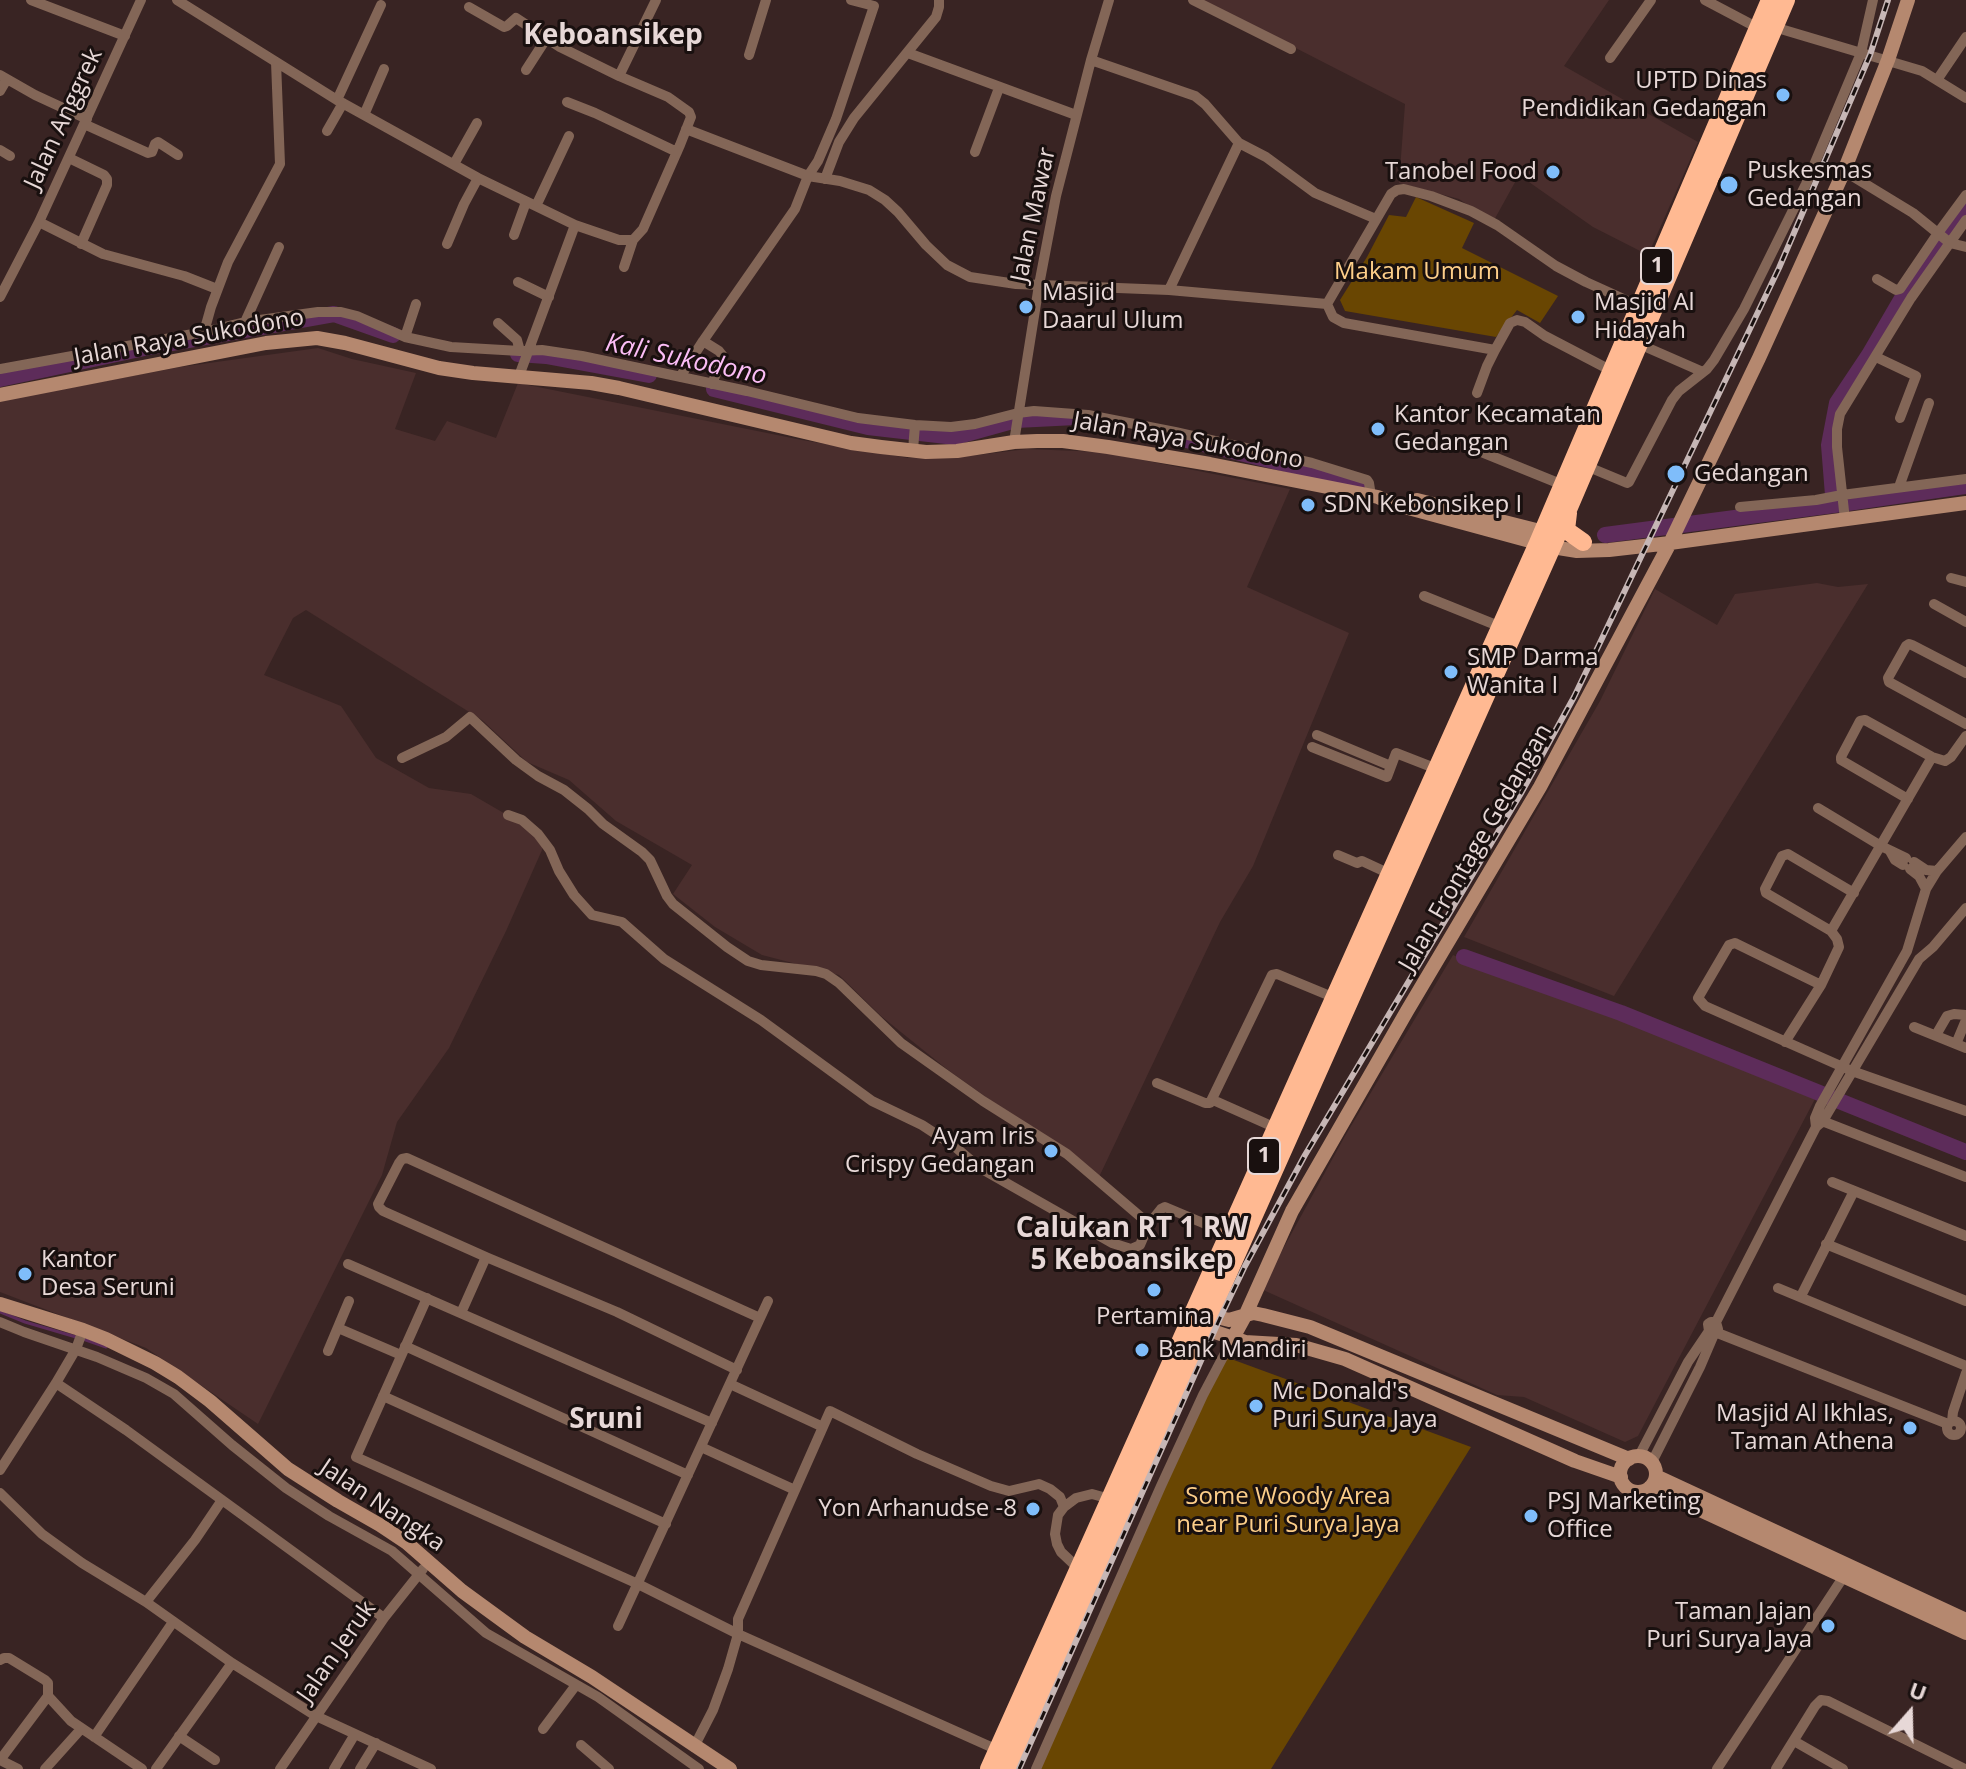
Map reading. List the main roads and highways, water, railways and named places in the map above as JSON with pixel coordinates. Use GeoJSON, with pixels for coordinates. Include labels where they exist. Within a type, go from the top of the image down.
{"type":"FeatureCollection","features":[{"type":"Feature","properties":{"kind":"highway","name":"1"},"geometry":{"type":"LineString","coordinates":[[1005,1759],[1079,1569],[1199,1319],[1229,1234],[1437,769],[1501,627],[1569,506],[1639,344],[1766,28],[1770,0]]}},
{"type":"Feature","properties":{"kind":"highway","name":"1"},"geometry":{"type":"LineString","coordinates":[[989,1769],[1005,1759],[1548,539],[1563,485],[1639,306],[1766,28],[1786,0]]}},
{"type":"Feature","properties":{"kind":"highway"},"geometry":{"type":"LineString","coordinates":[[1569,506],[1566,530],[1583,542]]}},
{"type":"Feature","properties":{"kind":"waterway"},"geometry":{"type":"LineString","coordinates":[[1833,495],[1829,445],[1837,403],[1901,300],[1966,206]]}},
{"type":"Feature","properties":{"kind":"waterway","name":"Kali Sukodono"},"geometry":{"type":"LineString","coordinates":[[0,379],[149,347],[334,314],[393,335]]}},
{"type":"Feature","properties":{"kind":"waterway","name":"Kali Sukodono"},"geometry":{"type":"LineString","coordinates":[[518,354],[546,356],[649,375]]}},
{"type":"Feature","properties":{"kind":"waterway","name":"Kali Sukodono"},"geometry":{"type":"LineString","coordinates":[[714,389],[868,427],[955,437],[1016,420],[1076,417]]}},
{"type":"Feature","properties":{"kind":"waterway","name":"Kali Sukodono"},"geometry":{"type":"LineString","coordinates":[[1145,430],[1360,482]]}},
{"type":"Feature","properties":{"kind":"waterway"},"geometry":{"type":"LineString","coordinates":[[1605,535],[1966,486]]}},
{"type":"Feature","properties":{"kind":"waterway"},"geometry":{"type":"LineString","coordinates":[[1464,957],[1621,1013],[1966,1152]]}},
{"type":"Feature","properties":{"kind":"waterway"},"geometry":{"type":"LineString","coordinates":[[0,1312],[76,1337]]}},
{"type":"Feature","properties":{"kind":"waterway"},"geometry":{"type":"LineString","coordinates":[[83,1339],[106,1347]]}},
{"type":"Feature","properties":{"kind":"railway"},"geometry":{"type":"LineString","coordinates":[[1019,1769],[1245,1266],[1305,1155],[1520,795],[1574,697],[1779,268],[1870,55],[1888,0]]}},
{"type":"Feature","properties":{"kind":"place","name":"UPTD Dinas Pendidikan Gedangan"},"geometry":{"type":"Point","coordinates":[1783,95]}},
{"type":"Feature","properties":{"kind":"place","name":"Tanobel Food"},"geometry":{"type":"Point","coordinates":[1553,172]}},
{"type":"Feature","properties":{"kind":"place","name":"Puskesmas Gedangan"},"geometry":{"type":"Point","coordinates":[1729,185]}},
{"type":"Feature","properties":{"kind":"place","name":"Masjid Daarul Ulum"},"geometry":{"type":"Point","coordinates":[1026,307]}},
{"type":"Feature","properties":{"kind":"place","name":"Masjid Al Hidayah"},"geometry":{"type":"Point","coordinates":[1578,317]}},
{"type":"Feature","properties":{"kind":"place","name":"Kantor Kecamatan Gedangan"},"geometry":{"type":"Point","coordinates":[1378,429]}},
{"type":"Feature","properties":{"kind":"place","name":"Gedangan"},"geometry":{"type":"Point","coordinates":[1676,474]}},
{"type":"Feature","properties":{"kind":"place","name":"SDN Kebonsikep I"},"geometry":{"type":"Point","coordinates":[1308,505]}},
{"type":"Feature","properties":{"kind":"place","name":"SMP Darma Wanita I"},"geometry":{"type":"Point","coordinates":[1451,672]}},
{"type":"Feature","properties":{"kind":"place","name":"Ayam Iris Crispy Gedangan"},"geometry":{"type":"Point","coordinates":[1051,1151]}},
{"type":"Feature","properties":{"kind":"place","name":"Kantor Desa Seruni"},"geometry":{"type":"Point","coordinates":[25,1274]}},
{"type":"Feature","properties":{"kind":"place","name":"Pertamina"},"geometry":{"type":"Point","coordinates":[1154,1290]}},
{"type":"Feature","properties":{"kind":"place","name":"Bank Mandiri"},"geometry":{"type":"Point","coordinates":[1142,1350]}},
{"type":"Feature","properties":{"kind":"place","name":"Mc Donald's Puri Surya Jaya"},"geometry":{"type":"Point","coordinates":[1256,1406]}},
{"type":"Feature","properties":{"kind":"place","name":"Masjid Al Ikhlas, Taman Athena"},"geometry":{"type":"Point","coordinates":[1910,1428]}},
{"type":"Feature","properties":{"kind":"place","name":"Yon Arhanudse -8"},"geometry":{"type":"Point","coordinates":[1033,1509]}},
{"type":"Feature","properties":{"kind":"place","name":"PSJ Marketing Office"},"geometry":{"type":"Point","coordinates":[1531,1516]}},
{"type":"Feature","properties":{"kind":"place","name":"Taman Jajan Puri Surya Jaya"},"geometry":{"type":"Point","coordinates":[1828,1626]}},
{"type":"Feature","properties":{"kind":"district","name":"Keboansikep"},"geometry":{"type":"Point","coordinates":[613,36]}},
{"type":"Feature","properties":{"kind":"district","name":"Calukan RT 1 RW 5 Keboansikep"},"geometry":{"type":"Point","coordinates":[1132,1245]}},
{"type":"Feature","properties":{"kind":"district","name":"Sruni"},"geometry":{"type":"Point","coordinates":[606,1420]}},
{"type":"Feature","properties":{"kind":"park label","name":"Makam Umum"},"geometry":{"type":"Point","coordinates":[1417,272]}},
{"type":"Feature","properties":{"kind":"park label","name":"Some Woody Area near Puri Surya Jaya"},"geometry":{"type":"Point","coordinates":[1288,1511]}}]}
